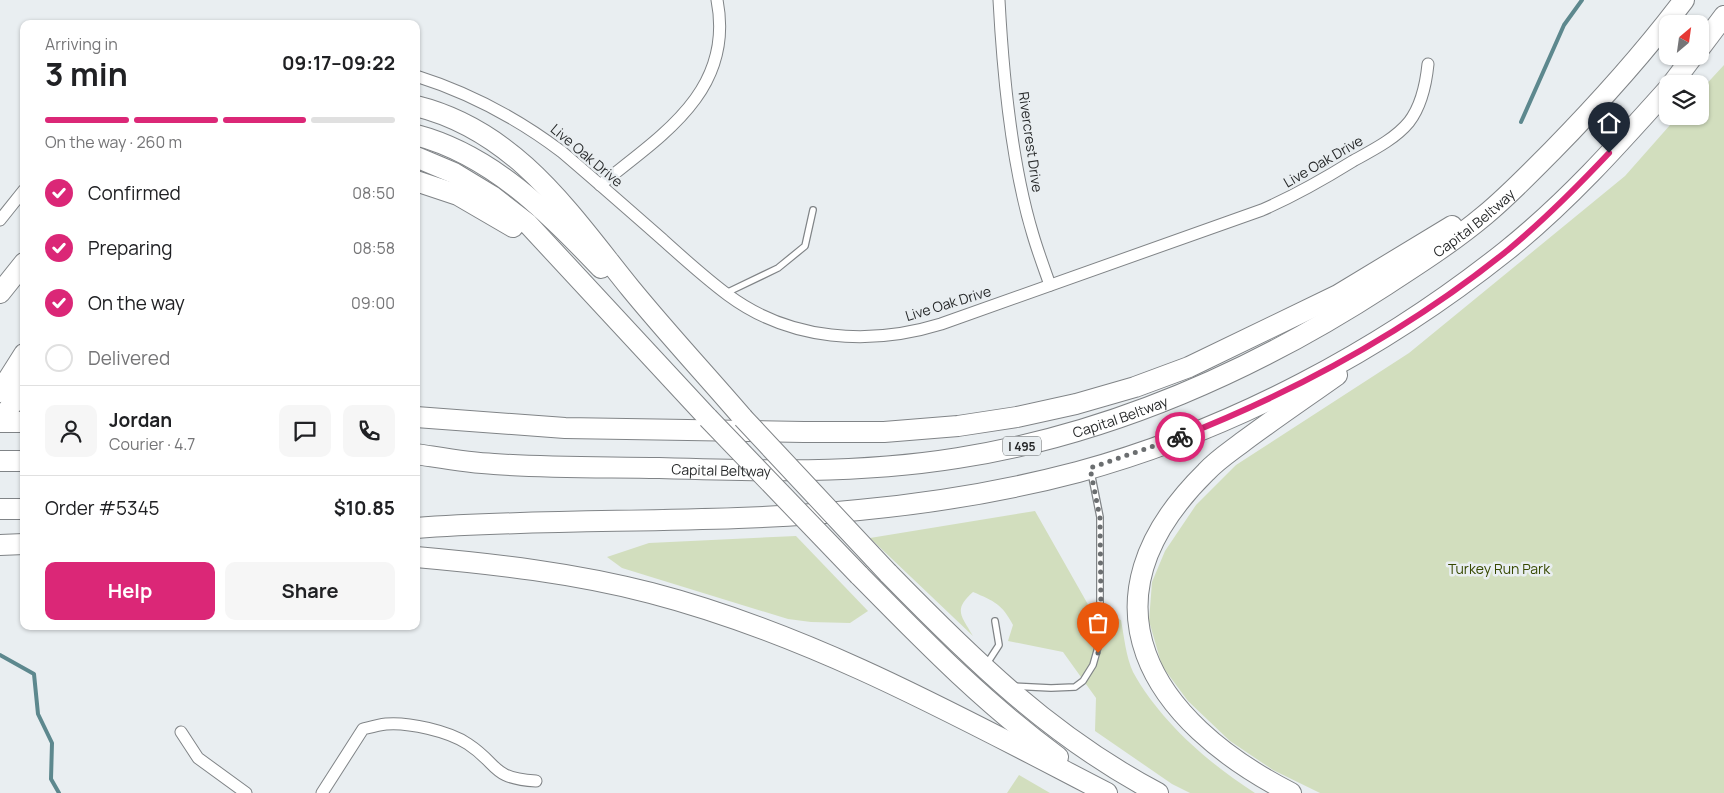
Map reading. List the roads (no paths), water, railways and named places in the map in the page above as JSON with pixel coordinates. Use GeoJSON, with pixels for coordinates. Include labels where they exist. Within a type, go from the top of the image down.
{"type":"FeatureCollection","features":[{"type":"Feature","properties":{"kind":"highway","name":"Capital Beltway"},"geometry":{"type":"LineString","coordinates":[[420,455],[492,464],[720,470],[885,467],[958,458],[1021,446],[1078,431],[1142,409],[1192,389],[1248,363],[1344,313],[1433,256],[1484,216],[1520,184],[1590,112],[1634,62],[1684,0]]}},
{"type":"Feature","properties":{"kind":"highway"},"geometry":{"type":"LineString","coordinates":[[1709,36],[1724,16]]}},
{"type":"Feature","properties":{"kind":"highway"},"geometry":{"type":"LineString","coordinates":[[1291,793],[1270,782],[1211,740],[1164,692],[1144,652],[1138,626],[1139,582],[1144,563],[1166,520],[1207,471],[1508,249],[1548,214],[1622,140],[1659,99]]}},
{"type":"Feature","properties":{"kind":"highway"},"geometry":{"type":"LineString","coordinates":[[420,108],[458,122],[483,135],[515,156],[545,183],[584,226],[631,289],[744,418]]}},
{"type":"Feature","properties":{"kind":"highway"},"geometry":{"type":"LineString","coordinates":[[420,136],[435,140],[486,166],[529,196],[574,239],[888,573],[983,669],[1001,685],[1089,751],[1158,793]]}},
{"type":"Feature","properties":{"kind":"highway"},"geometry":{"type":"LineString","coordinates":[[420,416],[565,428],[884,432],[958,426],[1076,404],[1134,387],[1189,367],[1338,295],[1479,208],[1548,155]]}},
{"type":"Feature","properties":{"kind":"highway"},"geometry":{"type":"LineString","coordinates":[[420,160],[454,174],[492,196],[528,224],[708,418],[949,667],[991,704],[1076,770],[1113,793]]}},
{"type":"Feature","properties":{"kind":"highway"},"geometry":{"type":"LineString","coordinates":[[420,182],[458,195],[519,231],[708,418]]}},
{"type":"Feature","properties":{"kind":"highway"},"geometry":{"type":"LineString","coordinates":[[0,293],[20,268]]}},
{"type":"Feature","properties":{"kind":"highway"},"geometry":{"type":"LineString","coordinates":[[420,528],[704,519],[860,510],[1018,486],[1090,468],[1151,448],[1258,404],[1366,347],[1454,290]]}},
{"type":"Feature","properties":{"kind":"highway"},"geometry":{"type":"LineString","coordinates":[[0,392],[20,360]]}},
{"type":"Feature","properties":{"kind":"highway"},"geometry":{"type":"LineString","coordinates":[[0,422],[20,393]]}},
{"type":"Feature","properties":{"kind":"highway"},"geometry":{"type":"LineString","coordinates":[[0,422],[20,422]]}},
{"type":"Feature","properties":{"kind":"highway"},"geometry":{"type":"LineString","coordinates":[[0,461],[20,461]]}},
{"type":"Feature","properties":{"kind":"highway"},"geometry":{"type":"LineString","coordinates":[[420,464],[492,464]]}},
{"type":"Feature","properties":{"kind":"highway"},"geometry":{"type":"LineString","coordinates":[[0,509],[20,509]]}},
{"type":"Feature","properties":{"kind":"highway"},"geometry":{"type":"LineString","coordinates":[[420,521],[462,525]]}},
{"type":"Feature","properties":{"kind":"highway"},"geometry":{"type":"LineString","coordinates":[[0,545],[20,544]]}},
{"type":"Feature","properties":{"kind":"highway"},"geometry":{"type":"LineString","coordinates":[[420,557],[514,566],[572,575],[652,593],[732,618],[873,675],[1107,793]]}},
{"type":"Feature","properties":{"kind":"street"},"geometry":{"type":"LineString","coordinates":[[600,184],[672,128],[695,101],[707,80],[717,46],[719,22],[717,0]]}},
{"type":"Feature","properties":{"kind":"street","name":"Rivercrest Drive"},"geometry":{"type":"LineString","coordinates":[[999,0],[1002,43],[1018,167],[1032,234],[1050,285]]}},
{"type":"Feature","properties":{"kind":"street","name":"Live Oak Drive"},"geometry":{"type":"LineString","coordinates":[[420,77],[478,99],[517,120],[562,152],[726,293],[760,314],[782,324],[828,336],[860,337],[892,335],[927,328],[1262,210],[1313,185],[1383,144],[1400,131],[1417,108],[1427,78],[1428,64]]}},
{"type":"Feature","properties":{"kind":"street"},"geometry":{"type":"LineString","coordinates":[[0,220],[20,195]]}},
{"type":"Feature","properties":{"kind":"street"},"geometry":{"type":"LineString","coordinates":[[322,793],[363,729],[387,724],[449,734],[468,744],[499,773],[514,780],[536,781]]}},
{"type":"Feature","properties":{"kind":"street"},"geometry":{"type":"LineString","coordinates":[[181,732],[198,758],[246,793]]}},
{"type":"Feature","properties":{"kind":"lane"},"geometry":{"type":"LineString","coordinates":[[726,293],[778,268],[804,246],[813,210]]}},
{"type":"Feature","properties":{"kind":"lane"},"geometry":{"type":"LineString","coordinates":[[1001,685],[1050,688],[1076,686],[1083,681],[1094,665],[1100,640],[1100,518],[1090,468]]}},
{"type":"Feature","properties":{"kind":"lane"},"geometry":{"type":"LineString","coordinates":[[983,669],[998,645],[995,621]]}},
{"type":"Feature","properties":{"kind":"waterway"},"geometry":{"type":"LineString","coordinates":[[1521,122],[1564,25],[1582,0]]}},
{"type":"Feature","properties":{"kind":"waterway"},"geometry":{"type":"LineString","coordinates":[[0,655],[34,674],[38,714],[52,743],[51,779],[59,793]]}},
{"type":"Feature","properties":{"kind":"park label","name":"Turkey Run Park"},"geometry":{"type":"Point","coordinates":[1499,568]}}]}
